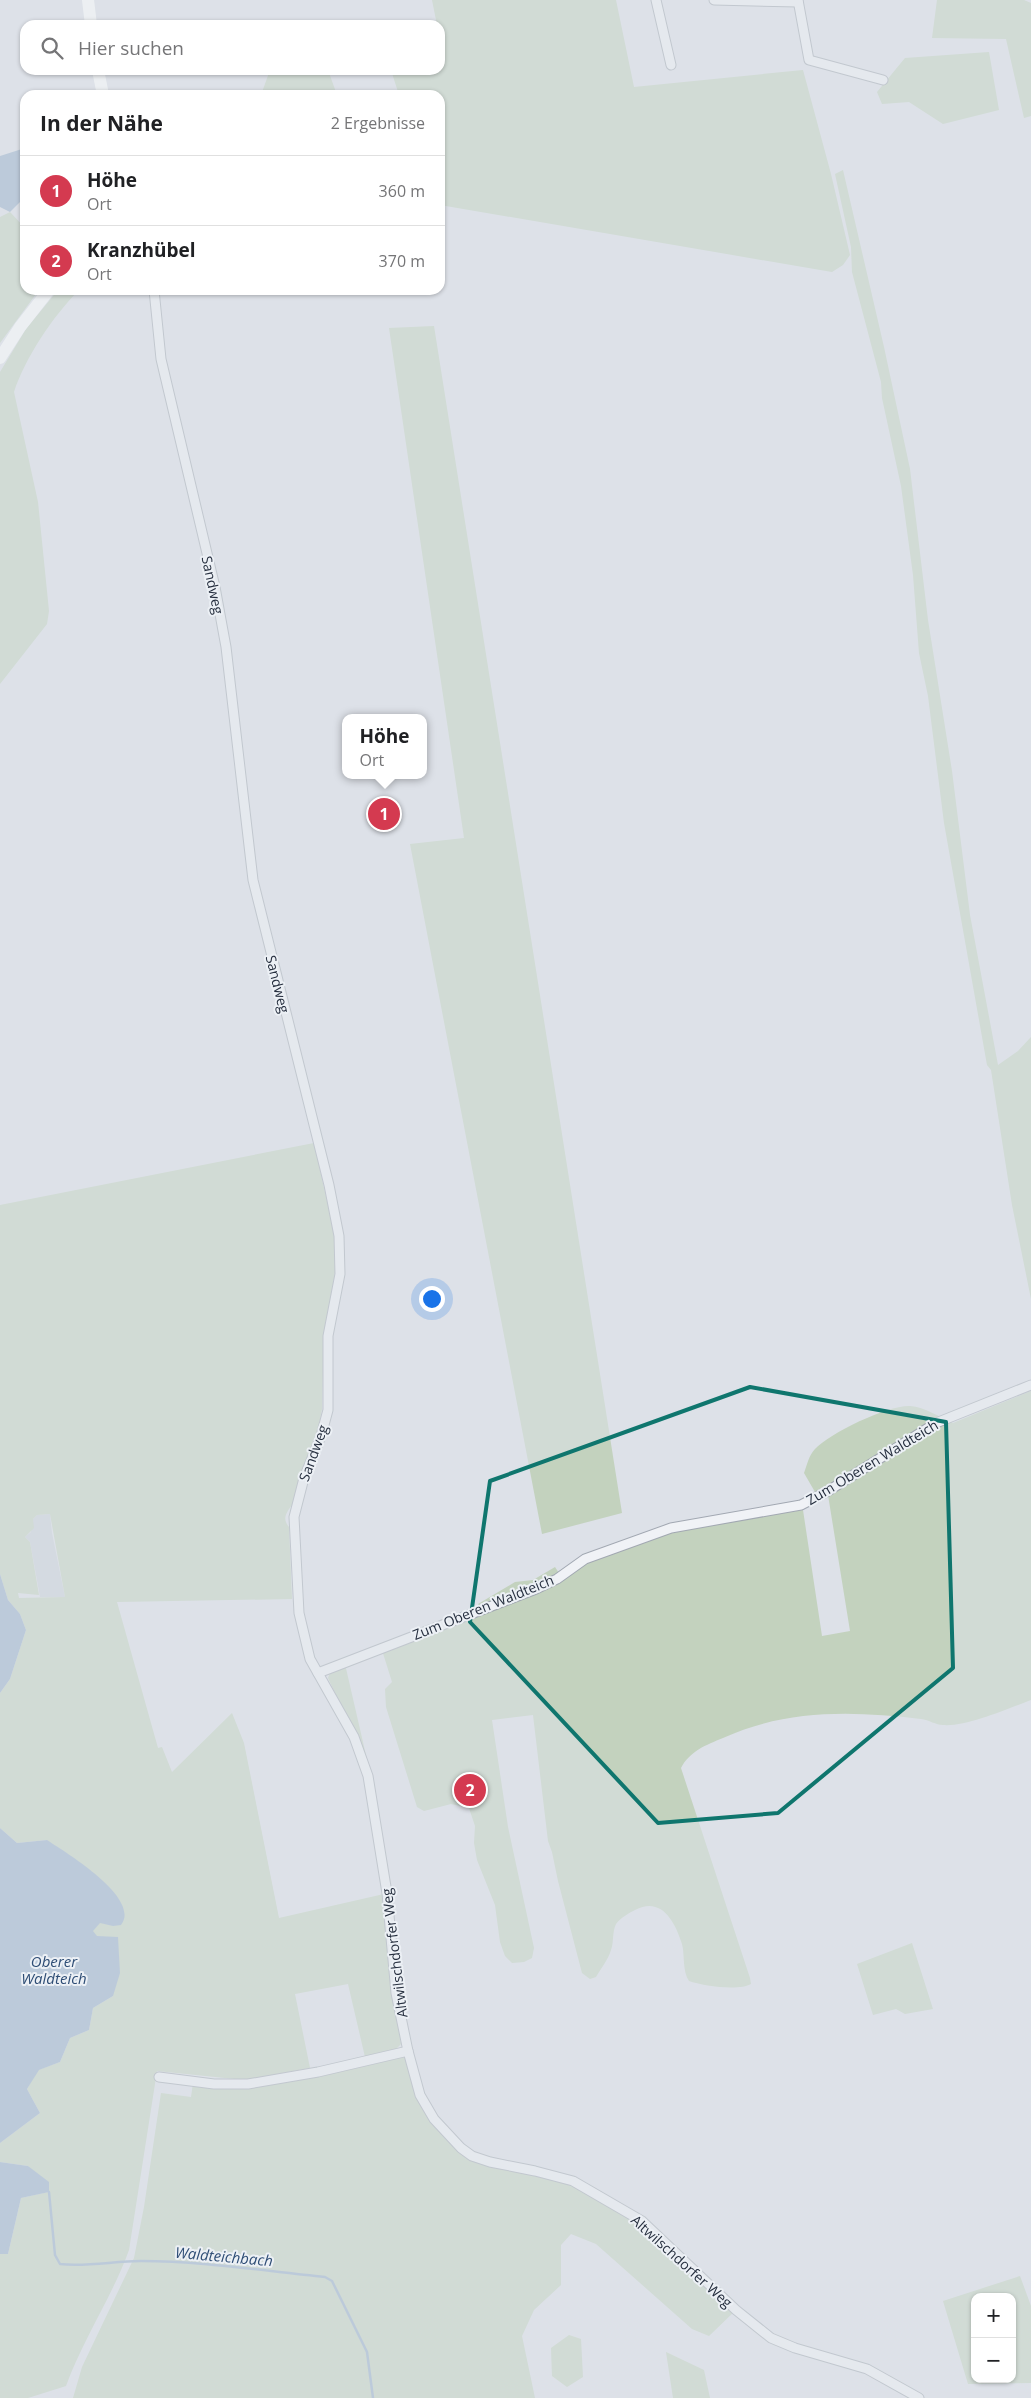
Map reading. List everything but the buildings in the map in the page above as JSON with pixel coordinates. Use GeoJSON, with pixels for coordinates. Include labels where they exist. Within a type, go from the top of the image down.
{"type":"FeatureCollection","features":[{"type":"Feature","properties":{"kind":"street"},"geometry":{"type":"LineString","coordinates":[[88,0],[90,20]]}},
{"type":"Feature","properties":{"kind":"street"},"geometry":{"type":"LineString","coordinates":[[656,0],[671,65]]}},
{"type":"Feature","properties":{"kind":"street"},"geometry":{"type":"LineString","coordinates":[[714,0],[798,1],[809,60],[882,80]]}},
{"type":"Feature","properties":{"kind":"street"},"geometry":{"type":"LineString","coordinates":[[99,75],[102,90]]}},
{"type":"Feature","properties":{"kind":"street"},"geometry":{"type":"LineString","coordinates":[[0,358],[9,342],[45,295]]}},
{"type":"Feature","properties":{"kind":"street","name":"Sandweg"},"geometry":{"type":"LineString","coordinates":[[155,295],[161,359],[215,587],[226,647],[254,880],[326,1175],[339,1236],[340,1274],[328,1336],[328,1410],[321,1436],[304,1478],[294,1517],[299,1613],[310,1659],[318,1673]]}},
{"type":"Feature","properties":{"kind":"street","name":"Zum Oberen Waldteich"},"geometry":{"type":"LineString","coordinates":[[318,1673],[536,1590],[557,1579],[586,1559],[671,1528],[801,1505],[828,1491],[936,1423],[1031,1385]]}},
{"type":"Feature","properties":{"kind":"street","name":"Altwilschdorfer Weg"},"geometry":{"type":"LineString","coordinates":[[318,1673],[354,1738],[368,1776],[388,1893],[396,1993],[408,2051],[420,2095],[434,2119],[461,2148],[472,2156],[573,2181],[642,2221],[736,2310],[771,2338],[795,2348],[867,2369],[919,2398]]}},
{"type":"Feature","properties":{"kind":"street"},"geometry":{"type":"LineString","coordinates":[[159,2077],[214,2084],[248,2084],[318,2072],[408,2051]]}},
{"type":"Feature","properties":{"kind":"highlighted area"},"geometry":{"type":"Polygon","coordinates":[[[750,1387],[946,1422],[953,1668],[778,1813],[658,1823],[470,1622],[490,1481],[750,1387]]]}},
{"type":"Feature","properties":{"kind":"shaded area"},"geometry":{"type":"Polygon","coordinates":[[[50,1514],[65,1597],[40,1597],[30,1542],[25,1537],[31,1532],[33,1519],[37,1515],[50,1514]]]}},
{"type":"Feature","properties":{"kind":"green space"},"geometry":{"type":"Polygon","coordinates":[[[432,0],[616,0],[634,87],[803,70],[831,174],[850,255],[843,265],[832,272],[445,206],[445,90],[397,90],[393,75],[445,75],[445,20],[436,20],[432,0]]]}},
{"type":"Feature","properties":{"kind":"green space"},"geometry":{"type":"Polygon","coordinates":[[[937,0],[1024,0],[1031,3],[1031,116],[1024,118],[1006,39],[932,38],[937,0]]]}},
{"type":"Feature","properties":{"kind":"green space"},"geometry":{"type":"Polygon","coordinates":[[[989,52],[999,110],[943,124],[909,102],[882,104],[877,92],[905,58],[989,52]]]}},
{"type":"Feature","properties":{"kind":"green space"},"geometry":{"type":"Polygon","coordinates":[[[268,75],[330,75],[335,90],[263,90],[268,75]]]}},
{"type":"Feature","properties":{"kind":"green space"},"geometry":{"type":"Polygon","coordinates":[[[843,170],[910,469],[928,620],[952,771],[970,915],[998,1065],[1018,1051],[1031,1037],[1031,1299],[1012,1205],[991,1070],[987,1065],[944,823],[928,696],[919,653],[913,575],[901,486],[882,398],[881,382],[852,272],[851,247],[835,174],[843,170]]]}},
{"type":"Feature","properties":{"kind":"green space"},"geometry":{"type":"Polygon","coordinates":[[[10,212],[20,223],[20,295],[35,295],[0,343],[0,217],[10,212]]]}},
{"type":"Feature","properties":{"kind":"green space"},"geometry":{"type":"Polygon","coordinates":[[[54,295],[74,295],[59,312],[41,338],[25,365],[14,392],[38,502],[49,611],[47,624],[0,684],[0,372],[26,329],[54,295]]]}},
{"type":"Feature","properties":{"kind":"green space"},"geometry":{"type":"Polygon","coordinates":[[[434,326],[622,1513],[542,1534],[410,844],[464,838],[389,328],[434,326]]]}},
{"type":"Feature","properties":{"kind":"green space"},"geometry":{"type":"Polygon","coordinates":[[[314,1143],[337,1246],[336,1267],[324,1335],[322,1409],[317,1435],[292,1505],[286,1516],[289,1527],[292,1599],[117,1602],[158,1748],[162,1747],[172,1772],[232,1713],[244,1743],[279,1918],[384,1894],[401,2044],[396,2049],[365,2057],[348,1984],[295,1994],[310,2068],[244,2080],[157,2071],[129,2250],[66,2386],[28,2398],[0,2398],[0,2254],[8,2254],[21,2198],[48,2192],[28,2166],[0,2162],[0,2143],[40,2113],[27,2089],[38,2070],[60,2062],[70,2038],[89,2030],[93,2008],[113,1996],[96,1950],[47,1840],[17,1843],[0,1828],[0,1693],[10,1679],[26,1630],[20,1614],[8,1600],[0,1574],[0,1205],[314,1143]],[[50,1514],[37,1515],[33,1519],[34,1528],[25,1537],[30,1542],[39,1595],[18,1593],[19,1598],[65,1597],[50,1514]]]}},
{"type":"Feature","properties":{"kind":"green space"},"geometry":{"type":"Polygon","coordinates":[[[1031,1391],[1031,1700],[987,1716],[952,1725],[940,1725],[921,1719],[895,1716],[845,1714],[796,1717],[747,1729],[705,1746],[689,1757],[681,1768],[750,1978],[751,1984],[738,1987],[703,1985],[689,1981],[685,1973],[682,1944],[679,1935],[666,1913],[652,1906],[644,1906],[627,1914],[616,1924],[610,1954],[596,1977],[590,1979],[582,1973],[548,1841],[533,1715],[492,1720],[508,1827],[534,1948],[532,1958],[524,1962],[512,1963],[505,1956],[500,1942],[495,1905],[477,1860],[474,1843],[475,1826],[469,1808],[451,1804],[424,1811],[417,1807],[386,1707],[385,1689],[392,1682],[382,1650],[478,1613],[478,1604],[515,1582],[533,1580],[555,1567],[559,1573],[549,1588],[589,1561],[672,1531],[803,1510],[822,1636],[850,1631],[828,1495],[891,1457],[815,1492],[804,1473],[813,1451],[833,1435],[860,1421],[888,1410],[900,1407],[916,1407],[927,1410],[953,1423],[1031,1391]]]}},
{"type":"Feature","properties":{"kind":"green space"},"geometry":{"type":"Polygon","coordinates":[[[345,1664],[368,1764],[328,1678],[331,1670],[345,1664]]]}},
{"type":"Feature","properties":{"kind":"green space"},"geometry":{"type":"Polygon","coordinates":[[[912,1943],[933,2009],[905,2014],[896,2009],[873,2015],[857,1964],[912,1943]]]}},
{"type":"Feature","properties":{"kind":"green space"},"geometry":{"type":"Polygon","coordinates":[[[408,2055],[434,2119],[472,2156],[573,2181],[642,2221],[736,2310],[709,2336],[692,2329],[596,2244],[571,2234],[561,2245],[561,2285],[534,2310],[522,2336],[535,2398],[73,2398],[82,2367],[134,2258],[144,2207],[161,2093],[191,2097],[193,2083],[220,2088],[408,2055]]]}},
{"type":"Feature","properties":{"kind":"green space"},"geometry":{"type":"Polygon","coordinates":[[[1020,2276],[1031,2306],[1031,2383],[968,2384],[943,2301],[1020,2276]]]}},
{"type":"Feature","properties":{"kind":"green space"},"geometry":{"type":"Polygon","coordinates":[[[569,2335],[581,2339],[583,2377],[567,2387],[552,2376],[551,2348],[569,2335]]]}},
{"type":"Feature","properties":{"kind":"green space"},"geometry":{"type":"Polygon","coordinates":[[[666,2352],[704,2370],[710,2398],[673,2398],[666,2352]]]}},
{"type":"Feature","properties":{"kind":"water"},"geometry":{"type":"Polygon","coordinates":[[[20,150],[20,202],[10,212],[0,207],[0,156],[20,150]]]}},
{"type":"Feature","properties":{"kind":"water"},"geometry":{"type":"Polygon","coordinates":[[[0,1574],[8,1600],[20,1614],[26,1630],[10,1679],[0,1693],[0,1574]]]}},
{"type":"Feature","properties":{"kind":"water","name":"Oberer Waldteich"},"geometry":{"type":"Polygon","coordinates":[[[0,1828],[17,1843],[47,1840],[84,1865],[112,1889],[121,1902],[125,1914],[121,1925],[113,1926],[100,1923],[93,1931],[97,1936],[118,1937],[120,1973],[113,1996],[93,2008],[89,2030],[70,2038],[60,2062],[39,2070],[27,2089],[40,2113],[0,2143],[0,1828]]]}},
{"type":"Feature","properties":{"kind":"water"},"geometry":{"type":"Polygon","coordinates":[[[0,2162],[28,2166],[49,2182],[49,2192],[21,2198],[8,2254],[0,2254],[0,2162]]]}},
{"type":"Feature","properties":{"kind":"waterway","name":"Waldteichbach"},"geometry":{"type":"LineString","coordinates":[[49,2192],[55,2255],[60,2264],[80,2265],[131,2261],[164,2261],[325,2277],[332,2281],[367,2352],[373,2398]]}},
{"type":"Feature","properties":{"kind":"place","name":"Höhe"},"geometry":{"type":"Point","coordinates":[384,814]}},
{"type":"Feature","properties":{"kind":"place","name":"Kranzhübel"},"geometry":{"type":"Point","coordinates":[470,1790]}}]}
